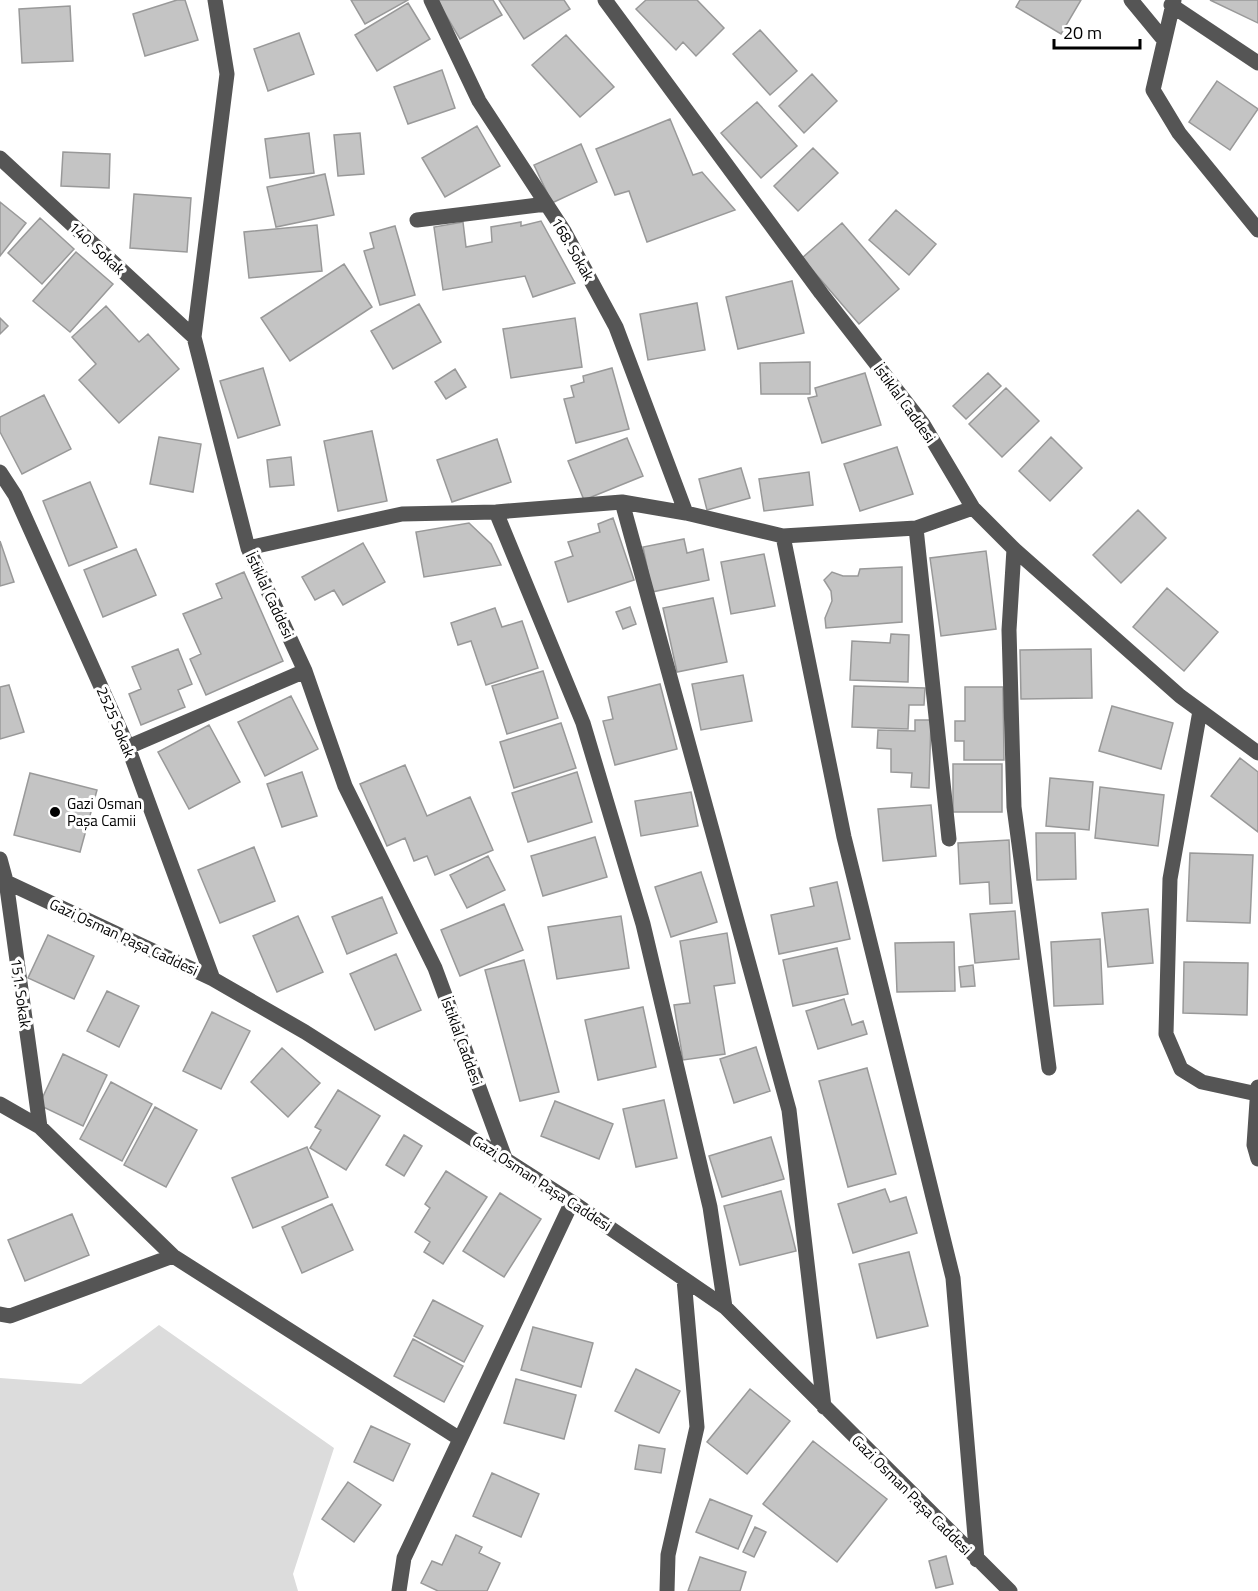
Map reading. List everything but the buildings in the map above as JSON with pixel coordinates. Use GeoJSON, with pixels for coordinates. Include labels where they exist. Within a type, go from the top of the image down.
{"type":"FeatureCollection","features":[{"type":"Feature","properties":{"kind":"street","name":"İstiklal Caddesi"},"geometry":{"type":"LineString","coordinates":[[215,0],[227,74],[194,337],[248,548],[305,671],[345,786],[435,969],[505,1158]]}},
{"type":"Feature","properties":{"kind":"street","name":"168. Sokak"},"geometry":{"type":"LineString","coordinates":[[431,0],[479,101],[546,204],[616,327],[686,513]]}},
{"type":"Feature","properties":{"kind":"street","name":"İstiklal Caddesi"},"geometry":{"type":"LineString","coordinates":[[605,0],[821,293],[923,424],[973,508],[1014,549],[1180,696],[1258,753]]}},
{"type":"Feature","properties":{"kind":"street"},"geometry":{"type":"LineString","coordinates":[[1131,0],[1164,40]]}},
{"type":"Feature","properties":{"kind":"street"},"geometry":{"type":"LineString","coordinates":[[1258,63],[1173,2],[1154,90],[1179,133],[1258,230]]}},
{"type":"Feature","properties":{"kind":"street","name":"140. Sokak"},"geometry":{"type":"LineString","coordinates":[[0,158],[194,337]]}},
{"type":"Feature","properties":{"kind":"street"},"geometry":{"type":"LineString","coordinates":[[417,220],[546,204]]}},
{"type":"Feature","properties":{"kind":"street","name":"2525 Sokak"},"geometry":{"type":"LineString","coordinates":[[0,472],[15,495],[128,747],[213,979]]}},
{"type":"Feature","properties":{"kind":"street"},"geometry":{"type":"LineString","coordinates":[[248,548],[402,514],[496,512],[622,502],[686,513],[783,536],[916,528],[973,508]]}},
{"type":"Feature","properties":{"kind":"street"},"geometry":{"type":"LineString","coordinates":[[622,502],[789,1110],[824,1407]]}},
{"type":"Feature","properties":{"kind":"street"},"geometry":{"type":"LineString","coordinates":[[496,512],[583,723],[643,924],[710,1207],[725,1307]]}},
{"type":"Feature","properties":{"kind":"street"},"geometry":{"type":"LineString","coordinates":[[916,528],[949,839]]}},
{"type":"Feature","properties":{"kind":"street"},"geometry":{"type":"LineString","coordinates":[[783,536],[844,837],[953,1278],[977,1560]]}},
{"type":"Feature","properties":{"kind":"street"},"geometry":{"type":"LineString","coordinates":[[1014,549],[1009,630],[1014,807],[1049,1068]]}},
{"type":"Feature","properties":{"kind":"street"},"geometry":{"type":"LineString","coordinates":[[128,747],[305,671]]}},
{"type":"Feature","properties":{"kind":"street"},"geometry":{"type":"LineString","coordinates":[[1200,711],[1170,879],[1166,1034],[1181,1069],[1202,1082],[1257,1094]]}},
{"type":"Feature","properties":{"kind":"street","name":"151. Sokak"},"geometry":{"type":"LineString","coordinates":[[0,859],[40,1127]]}},
{"type":"Feature","properties":{"kind":"street","name":"Gazi Osman Paşa Caddesi"},"geometry":{"type":"LineString","coordinates":[[3,880],[213,979],[305,1032],[505,1158],[684,1278],[725,1307],[1010,1591]]}},
{"type":"Feature","properties":{"kind":"street"},"geometry":{"type":"LineString","coordinates":[[1258,1087],[1254,1145],[1258,1159]]}},
{"type":"Feature","properties":{"kind":"street"},"geometry":{"type":"LineString","coordinates":[[0,1104],[40,1127],[173,1256],[460,1439]]}},
{"type":"Feature","properties":{"kind":"street"},"geometry":{"type":"LineString","coordinates":[[399,1591],[404,1558],[572,1202]]}},
{"type":"Feature","properties":{"kind":"street"},"geometry":{"type":"LineString","coordinates":[[0,1314],[10,1316],[173,1256]]}},
{"type":"Feature","properties":{"kind":"street"},"geometry":{"type":"LineString","coordinates":[[667,1591],[668,1555],[697,1427],[684,1278]]}},
{"type":"Feature","properties":{"kind":"shaded area"},"geometry":{"type":"Polygon","coordinates":[[[159,1325],[334,1448],[293,1574],[298,1591],[0,1591],[0,1378],[81,1384],[159,1325]]]}},
{"type":"Feature","properties":{"kind":"place","name":"Gazi Osman Paşa Camii"},"geometry":{"type":"Point","coordinates":[55,812]}}]}
